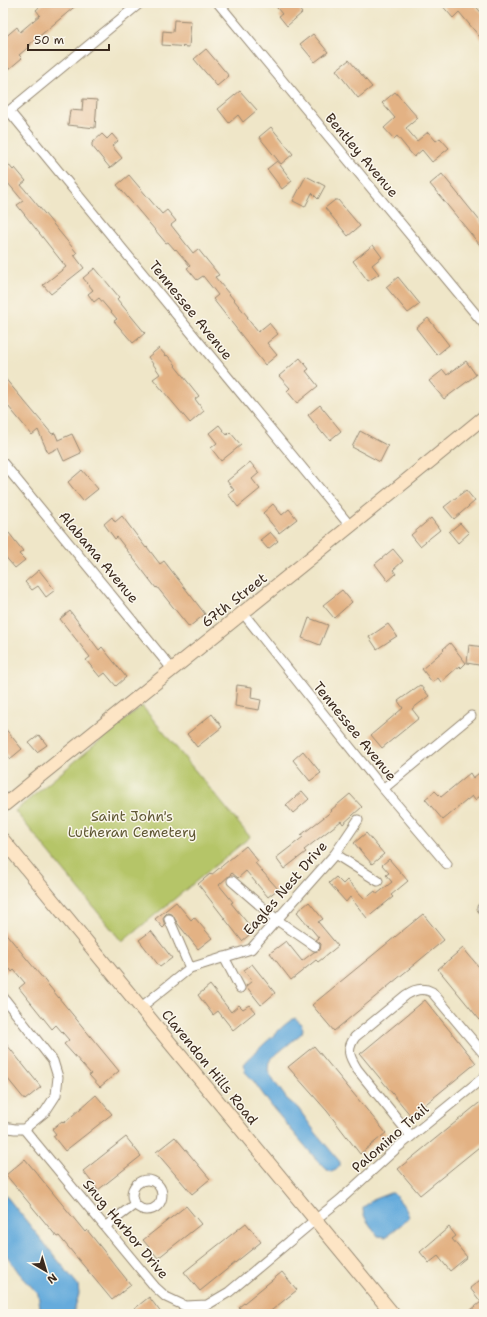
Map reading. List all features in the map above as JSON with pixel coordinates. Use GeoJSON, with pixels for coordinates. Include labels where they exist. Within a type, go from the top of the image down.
{"type":"FeatureCollection","features":[{"type":"Feature","properties":{"kind":"street"},"geometry":{"type":"LineString","coordinates":[[6,114],[140,3]]}},
{"type":"Feature","properties":{"kind":"street","name":"Bentley Avenue"},"geometry":{"type":"LineString","coordinates":[[218,3],[484,324]]}},
{"type":"Feature","properties":{"kind":"street","name":"Tennessee Avenue"},"geometry":{"type":"LineString","coordinates":[[6,114],[351,527]]}},
{"type":"Feature","properties":{"kind":"street","name":"67th Street"},"geometry":{"type":"LineString","coordinates":[[3,806],[351,527],[484,417]]}},
{"type":"Feature","properties":{"kind":"street","name":"Alabama Avenue"},"geometry":{"type":"LineString","coordinates":[[3,463],[172,669]]}},
{"type":"Feature","properties":{"kind":"street","name":"Tennessee Avenue"},"geometry":{"type":"LineString","coordinates":[[243,613],[383,789],[447,864]]}},
{"type":"Feature","properties":{"kind":"street"},"geometry":{"type":"LineString","coordinates":[[383,789],[471,716]]}},
{"type":"Feature","properties":{"kind":"street","name":"Eagles Nest Drive"},"geometry":{"type":"LineString","coordinates":[[140,1008],[190,968],[251,949],[335,854],[358,820]]}},
{"type":"Feature","properties":{"kind":"street","name":"Clarendon Hills Road"},"geometry":{"type":"LineString","coordinates":[[3,840],[393,1314]]}},
{"type":"Feature","properties":{"kind":"street"},"geometry":{"type":"LineString","coordinates":[[335,854],[378,881]]}},
{"type":"Feature","properties":{"kind":"street"},"geometry":{"type":"LineString","coordinates":[[232,881],[277,920],[315,946]]}},
{"type":"Feature","properties":{"kind":"street"},"geometry":{"type":"LineString","coordinates":[[169,919],[190,968]]}},
{"type":"Feature","properties":{"kind":"street"},"geometry":{"type":"LineString","coordinates":[[224,957],[240,988]]}},
{"type":"Feature","properties":{"kind":"street"},"geometry":{"type":"LineString","coordinates":[[411,1136],[351,1059],[349,1051],[350,1044],[355,1037],[406,995],[413,990],[421,989],[432,992],[484,1054]]}},
{"type":"Feature","properties":{"kind":"street"},"geometry":{"type":"LineString","coordinates":[[3,998],[53,1061],[58,1077],[56,1095],[45,1112],[24,1129],[3,1127]]}},
{"type":"Feature","properties":{"kind":"street","name":"Palomino Trail"},"geometry":{"type":"LineString","coordinates":[[315,1220],[340,1200],[411,1136],[484,1077]]}},
{"type":"Feature","properties":{"kind":"street","name":"Snug Harbor Drive"},"geometry":{"type":"LineString","coordinates":[[24,1129],[106,1226],[155,1287],[184,1310],[207,1305],[229,1292],[315,1220]]}},
{"type":"Feature","properties":{"kind":"street"},"geometry":{"type":"LineString","coordinates":[[106,1226],[135,1204]]}},
{"type":"Feature","properties":{"kind":"green space","name":"Saint John's Lutheran Cemetery"},"geometry":{"type":"Polygon","coordinates":[[[142,706],[250,837],[122,942],[15,811],[142,706]]]}},
{"type":"Feature","properties":{"kind":"water"},"geometry":{"type":"Polygon","coordinates":[[[295,1018],[302,1026],[302,1033],[273,1057],[269,1062],[268,1070],[271,1077],[287,1099],[298,1108],[340,1162],[340,1166],[331,1172],[316,1159],[245,1072],[244,1064],[283,1026],[295,1018]]]}},
{"type":"Feature","properties":{"kind":"water"},"geometry":{"type":"Polygon","coordinates":[[[3,1192],[78,1285],[79,1294],[73,1314],[38,1314],[40,1307],[38,1294],[19,1273],[3,1250],[3,1192]]]}},
{"type":"Feature","properties":{"kind":"water"},"geometry":{"type":"Polygon","coordinates":[[[393,1193],[403,1205],[409,1218],[386,1237],[378,1236],[366,1219],[363,1208],[372,1200],[393,1193]]]}},
{"type":"Feature","properties":{"kind":"building"},"geometry":{"type":"Polygon","coordinates":[[[44,3],[79,3],[30,44],[31,45],[19,55],[22,58],[9,69],[3,62],[3,39],[17,27],[20,32],[40,15],[36,10],[44,3]]]}},
{"type":"Feature","properties":{"kind":"building"},"geometry":{"type":"Polygon","coordinates":[[[273,3],[294,3],[302,13],[287,26],[279,16],[282,14],[273,3]]]}},
{"type":"Feature","properties":{"kind":"building"},"geometry":{"type":"Polygon","coordinates":[[[440,3],[473,3],[484,16],[484,42],[459,12],[453,18],[440,3]]]}},
{"type":"Feature","properties":{"kind":"building"},"geometry":{"type":"Polygon","coordinates":[[[174,20],[191,21],[189,47],[162,45],[163,31],[173,32],[174,20]]]}},
{"type":"Feature","properties":{"kind":"building"},"geometry":{"type":"Polygon","coordinates":[[[313,34],[328,52],[315,62],[300,44],[313,34]]]}},
{"type":"Feature","properties":{"kind":"building"},"geometry":{"type":"Polygon","coordinates":[[[206,49],[229,76],[217,86],[194,59],[206,49]]]}},
{"type":"Feature","properties":{"kind":"building"},"geometry":{"type":"Polygon","coordinates":[[[349,60],[372,87],[358,98],[336,70],[349,60]]]}},
{"type":"Feature","properties":{"kind":"building"},"geometry":{"type":"Polygon","coordinates":[[[240,91],[257,110],[243,122],[238,115],[229,123],[218,109],[240,91]]]}},
{"type":"Feature","properties":{"kind":"building"},"geometry":{"type":"Polygon","coordinates":[[[395,92],[418,118],[406,128],[417,141],[428,132],[436,141],[440,138],[449,148],[432,162],[422,150],[414,157],[397,136],[394,139],[384,128],[395,118],[382,103],[395,92]]]}},
{"type":"Feature","properties":{"kind":"building"},"geometry":{"type":"Polygon","coordinates":[[[83,99],[97,100],[95,128],[68,125],[70,110],[82,111],[83,99]]]}},
{"type":"Feature","properties":{"kind":"building"},"geometry":{"type":"Polygon","coordinates":[[[271,127],[293,154],[281,164],[259,137],[271,127]]]}},
{"type":"Feature","properties":{"kind":"building"},"geometry":{"type":"Polygon","coordinates":[[[102,134],[107,139],[112,134],[118,141],[112,146],[122,158],[110,168],[92,146],[92,143],[102,134]]]}},
{"type":"Feature","properties":{"kind":"building"},"geometry":{"type":"Polygon","coordinates":[[[3,158],[13,170],[15,168],[26,181],[21,185],[77,253],[74,255],[84,268],[51,294],[43,285],[66,267],[17,205],[23,201],[7,182],[3,185],[3,158]]]}},
{"type":"Feature","properties":{"kind":"building"},"geometry":{"type":"Polygon","coordinates":[[[277,161],[292,181],[282,189],[267,169],[277,161]]]}},
{"type":"Feature","properties":{"kind":"building"},"geometry":{"type":"Polygon","coordinates":[[[442,174],[484,226],[484,250],[430,184],[442,174]]]}},
{"type":"Feature","properties":{"kind":"building"},"geometry":{"type":"Polygon","coordinates":[[[129,175],[162,214],[167,210],[176,221],[171,225],[193,253],[198,249],[219,275],[215,277],[248,317],[247,318],[258,332],[269,323],[278,334],[267,343],[277,355],[265,365],[213,299],[218,295],[203,276],[197,280],[187,268],[190,266],[176,249],[175,250],[168,242],[166,243],[117,185],[129,175]]]}},
{"type":"Feature","properties":{"kind":"building"},"geometry":{"type":"Polygon","coordinates":[[[306,176],[325,186],[318,199],[312,193],[305,207],[293,201],[306,176]]]}},
{"type":"Feature","properties":{"kind":"building"},"geometry":{"type":"Polygon","coordinates":[[[335,200],[338,200],[360,226],[348,236],[325,208],[335,200]]]}},
{"type":"Feature","properties":{"kind":"building"},"geometry":{"type":"Polygon","coordinates":[[[373,245],[382,257],[372,265],[379,274],[368,281],[353,261],[373,245]]]}},
{"type":"Feature","properties":{"kind":"building"},"geometry":{"type":"Polygon","coordinates":[[[95,268],[119,297],[117,299],[145,333],[133,343],[114,321],[117,319],[99,298],[94,302],[88,294],[93,290],[83,278],[95,268]]]}},
{"type":"Feature","properties":{"kind":"building"},"geometry":{"type":"Polygon","coordinates":[[[398,277],[420,304],[408,313],[386,287],[398,277]]]}},
{"type":"Feature","properties":{"kind":"building"},"geometry":{"type":"Polygon","coordinates":[[[428,318],[449,345],[437,355],[416,328],[428,318]]]}},
{"type":"Feature","properties":{"kind":"building"},"geometry":{"type":"Polygon","coordinates":[[[159,348],[176,365],[175,366],[199,396],[195,399],[204,411],[190,423],[153,379],[160,374],[148,357],[159,348]]]}},
{"type":"Feature","properties":{"kind":"building"},"geometry":{"type":"Polygon","coordinates":[[[300,358],[309,369],[306,371],[318,386],[297,403],[287,391],[290,388],[279,376],[300,358]]]}},
{"type":"Feature","properties":{"kind":"building"},"geometry":{"type":"Polygon","coordinates":[[[466,361],[476,375],[444,399],[429,381],[443,370],[447,375],[466,361]]]}},
{"type":"Feature","properties":{"kind":"building"},"geometry":{"type":"Polygon","coordinates":[[[3,376],[52,434],[55,433],[58,440],[72,434],[81,453],[64,461],[58,448],[48,453],[38,430],[32,435],[3,400],[3,376]]]}},
{"type":"Feature","properties":{"kind":"building"},"geometry":{"type":"Polygon","coordinates":[[[320,405],[341,431],[330,440],[324,433],[323,434],[308,415],[320,405]]]}},
{"type":"Feature","properties":{"kind":"building"},"geometry":{"type":"Polygon","coordinates":[[[219,425],[227,435],[230,432],[241,445],[221,461],[211,448],[217,443],[209,433],[219,425]]]}},
{"type":"Feature","properties":{"kind":"building"},"geometry":{"type":"Polygon","coordinates":[[[360,431],[388,446],[380,462],[352,447],[360,431]]]}},
{"type":"Feature","properties":{"kind":"building"},"geometry":{"type":"Polygon","coordinates":[[[250,462],[259,473],[252,479],[260,489],[238,507],[228,494],[234,490],[227,481],[250,462]]]}},
{"type":"Feature","properties":{"kind":"building"},"geometry":{"type":"Polygon","coordinates":[[[82,470],[98,489],[83,501],[68,482],[82,470]]]}},
{"type":"Feature","properties":{"kind":"building"},"geometry":{"type":"Polygon","coordinates":[[[466,490],[475,501],[454,519],[444,507],[466,490]]]}},
{"type":"Feature","properties":{"kind":"building"},"geometry":{"type":"Polygon","coordinates":[[[273,504],[282,515],[289,509],[297,519],[279,533],[263,513],[273,504]]]}},
{"type":"Feature","properties":{"kind":"building"},"geometry":{"type":"Polygon","coordinates":[[[122,516],[160,564],[164,561],[205,614],[189,627],[157,587],[156,588],[117,537],[115,539],[104,524],[112,517],[115,522],[122,516]]]}},
{"type":"Feature","properties":{"kind":"building"},"geometry":{"type":"Polygon","coordinates":[[[431,518],[440,530],[420,546],[411,535],[431,518]]]}},
{"type":"Feature","properties":{"kind":"building"},"geometry":{"type":"Polygon","coordinates":[[[460,523],[469,533],[458,543],[449,532],[460,523]]]}},
{"type":"Feature","properties":{"kind":"building"},"geometry":{"type":"Polygon","coordinates":[[[270,532],[278,541],[268,549],[260,540],[270,532]]]}},
{"type":"Feature","properties":{"kind":"building"},"geometry":{"type":"Polygon","coordinates":[[[9,533],[23,551],[19,554],[25,560],[15,568],[3,554],[3,537],[9,533]]]}},
{"type":"Feature","properties":{"kind":"building"},"geometry":{"type":"Polygon","coordinates":[[[393,549],[403,561],[393,570],[396,574],[388,581],[375,564],[393,549]]]}},
{"type":"Feature","properties":{"kind":"building"},"geometry":{"type":"Polygon","coordinates":[[[39,570],[55,590],[46,597],[38,586],[32,590],[25,582],[39,570]]]}},
{"type":"Feature","properties":{"kind":"building"},"geometry":{"type":"Polygon","coordinates":[[[342,590],[352,602],[334,618],[323,605],[342,590]]]}},
{"type":"Feature","properties":{"kind":"building"},"geometry":{"type":"Polygon","coordinates":[[[70,611],[99,650],[102,647],[126,677],[116,686],[105,673],[100,677],[86,660],[90,657],[60,619],[70,611]]]}},
{"type":"Feature","properties":{"kind":"building"},"geometry":{"type":"Polygon","coordinates":[[[309,618],[328,625],[320,645],[302,638],[309,618]]]}},
{"type":"Feature","properties":{"kind":"building"},"geometry":{"type":"Polygon","coordinates":[[[388,624],[397,636],[377,649],[369,637],[388,624]]]}},
{"type":"Feature","properties":{"kind":"building"},"geometry":{"type":"Polygon","coordinates":[[[450,643],[466,663],[461,668],[459,666],[441,682],[438,678],[432,682],[422,669],[450,643]]]}},
{"type":"Feature","properties":{"kind":"building"},"geometry":{"type":"Polygon","coordinates":[[[469,645],[484,647],[484,666],[467,663],[469,645]]]}},
{"type":"Feature","properties":{"kind":"building"},"geometry":{"type":"Polygon","coordinates":[[[237,685],[252,687],[251,698],[261,700],[259,710],[235,706],[237,685]]]}},
{"type":"Feature","properties":{"kind":"building"},"geometry":{"type":"Polygon","coordinates":[[[420,685],[429,696],[412,709],[419,718],[382,748],[371,735],[403,708],[398,701],[420,685]]]}},
{"type":"Feature","properties":{"kind":"building"},"geometry":{"type":"Polygon","coordinates":[[[212,714],[222,727],[197,747],[187,734],[212,714]]]}},
{"type":"Feature","properties":{"kind":"building"},"geometry":{"type":"Polygon","coordinates":[[[3,726],[22,749],[10,759],[3,750],[3,726]]]}},
{"type":"Feature","properties":{"kind":"building"},"geometry":{"type":"Polygon","coordinates":[[[39,735],[47,745],[37,752],[29,743],[39,735]]]}},
{"type":"Feature","properties":{"kind":"building"},"geometry":{"type":"Polygon","coordinates":[[[303,751],[321,773],[310,781],[293,760],[303,751]]]}},
{"type":"Feature","properties":{"kind":"building"},"geometry":{"type":"Polygon","coordinates":[[[484,769],[484,793],[475,800],[472,796],[443,820],[425,799],[435,791],[441,797],[470,773],[473,778],[484,769]]]}},
{"type":"Feature","properties":{"kind":"building"},"geometry":{"type":"Polygon","coordinates":[[[302,791],[309,799],[293,813],[286,805],[302,791]]]}},
{"type":"Feature","properties":{"kind":"building"},"geometry":{"type":"Polygon","coordinates":[[[350,794],[362,807],[343,824],[341,821],[304,850],[306,852],[284,869],[276,858],[303,837],[301,835],[332,811],[331,810],[350,794]]]}},
{"type":"Feature","properties":{"kind":"building"},"geometry":{"type":"Polygon","coordinates":[[[366,833],[384,854],[372,864],[354,843],[366,833]]]}},
{"type":"Feature","properties":{"kind":"building"},"geometry":{"type":"Polygon","coordinates":[[[246,846],[258,861],[255,863],[278,889],[268,897],[246,871],[238,878],[232,873],[219,885],[233,902],[231,903],[254,931],[242,941],[198,884],[246,846]]]}},
{"type":"Feature","properties":{"kind":"building"},"geometry":{"type":"Polygon","coordinates":[[[389,859],[408,881],[391,895],[393,897],[367,918],[350,897],[346,902],[329,883],[336,877],[343,884],[347,880],[365,899],[375,891],[377,894],[392,882],[386,875],[389,873],[382,865],[389,859]]]}},
{"type":"Feature","properties":{"kind":"building"},"geometry":{"type":"Polygon","coordinates":[[[176,902],[191,920],[194,917],[212,938],[198,949],[172,914],[167,913],[164,916],[163,919],[165,926],[163,928],[155,919],[176,902]]]}},
{"type":"Feature","properties":{"kind":"building"},"geometry":{"type":"Polygon","coordinates":[[[309,902],[323,919],[318,922],[338,946],[318,962],[316,960],[291,980],[270,953],[286,941],[302,961],[314,952],[320,950],[321,944],[316,940],[319,938],[297,912],[309,902]]]}},
{"type":"Feature","properties":{"kind":"building"},"geometry":{"type":"Polygon","coordinates":[[[423,914],[444,940],[334,1031],[312,1005],[423,914]]]}},
{"type":"Feature","properties":{"kind":"building"},"geometry":{"type":"Polygon","coordinates":[[[3,930],[119,1071],[100,1087],[89,1075],[91,1074],[64,1044],[69,1040],[56,1025],[52,1029],[19,988],[25,983],[14,970],[12,972],[10,969],[3,975],[3,930]]]}},
{"type":"Feature","properties":{"kind":"building"},"geometry":{"type":"Polygon","coordinates":[[[151,931],[172,958],[160,967],[139,940],[151,931]]]}},
{"type":"Feature","properties":{"kind":"building"},"geometry":{"type":"Polygon","coordinates":[[[463,948],[484,973],[484,1025],[438,969],[463,948]]]}},
{"type":"Feature","properties":{"kind":"building"},"geometry":{"type":"Polygon","coordinates":[[[252,964],[275,993],[261,1005],[246,986],[252,981],[244,970],[252,964]]]}},
{"type":"Feature","properties":{"kind":"building"},"geometry":{"type":"Polygon","coordinates":[[[210,985],[231,1012],[239,1005],[243,1009],[249,1005],[255,1012],[233,1030],[218,1011],[213,1015],[198,995],[210,985]]]}},
{"type":"Feature","properties":{"kind":"building"},"geometry":{"type":"Polygon","coordinates":[[[425,1000],[476,1063],[411,1116],[360,1054],[425,1000]]]}},
{"type":"Feature","properties":{"kind":"building"},"geometry":{"type":"Polygon","coordinates":[[[3,1040],[41,1087],[25,1100],[3,1073],[3,1040]]]}},
{"type":"Feature","properties":{"kind":"building"},"geometry":{"type":"Polygon","coordinates":[[[314,1046],[386,1133],[360,1154],[327,1111],[288,1067],[314,1046]]]}},
{"type":"Feature","properties":{"kind":"building"},"geometry":{"type":"Polygon","coordinates":[[[96,1095],[112,1114],[65,1151],[53,1136],[56,1134],[52,1129],[62,1121],[64,1123],[96,1095]]]}},
{"type":"Feature","properties":{"kind":"building"},"geometry":{"type":"Polygon","coordinates":[[[484,1099],[484,1143],[420,1195],[398,1169],[484,1099]]]}},
{"type":"Feature","properties":{"kind":"building"},"geometry":{"type":"Polygon","coordinates":[[[126,1137],[141,1156],[98,1190],[83,1171],[126,1137]]]}},
{"type":"Feature","properties":{"kind":"building"},"geometry":{"type":"Polygon","coordinates":[[[175,1137],[210,1179],[192,1194],[156,1152],[175,1137]]]}},
{"type":"Feature","properties":{"kind":"building"},"geometry":{"type":"Polygon","coordinates":[[[25,1159],[85,1232],[87,1230],[131,1285],[112,1300],[59,1236],[57,1237],[6,1175],[25,1159]]]}},
{"type":"Feature","properties":{"kind":"building"},"geometry":{"type":"Polygon","coordinates":[[[186,1206],[201,1224],[158,1258],[143,1240],[186,1206]]]}},
{"type":"Feature","properties":{"kind":"building"},"geometry":{"type":"Polygon","coordinates":[[[246,1223],[261,1242],[200,1291],[184,1272],[246,1223]]]}},
{"type":"Feature","properties":{"kind":"building"},"geometry":{"type":"Polygon","coordinates":[[[449,1227],[456,1236],[452,1239],[467,1257],[450,1271],[438,1256],[429,1263],[420,1252],[449,1227]]]}},
{"type":"Feature","properties":{"kind":"building"},"geometry":{"type":"Polygon","coordinates":[[[282,1272],[297,1290],[267,1314],[245,1314],[239,1307],[282,1272]]]}},
{"type":"Feature","properties":{"kind":"building"},"geometry":{"type":"Polygon","coordinates":[[[484,1277],[484,1314],[466,1314],[481,1302],[470,1288],[484,1277]]]}},
{"type":"Feature","properties":{"kind":"building"},"geometry":{"type":"Polygon","coordinates":[[[149,1297],[162,1314],[128,1314],[149,1297]]]}}]}
